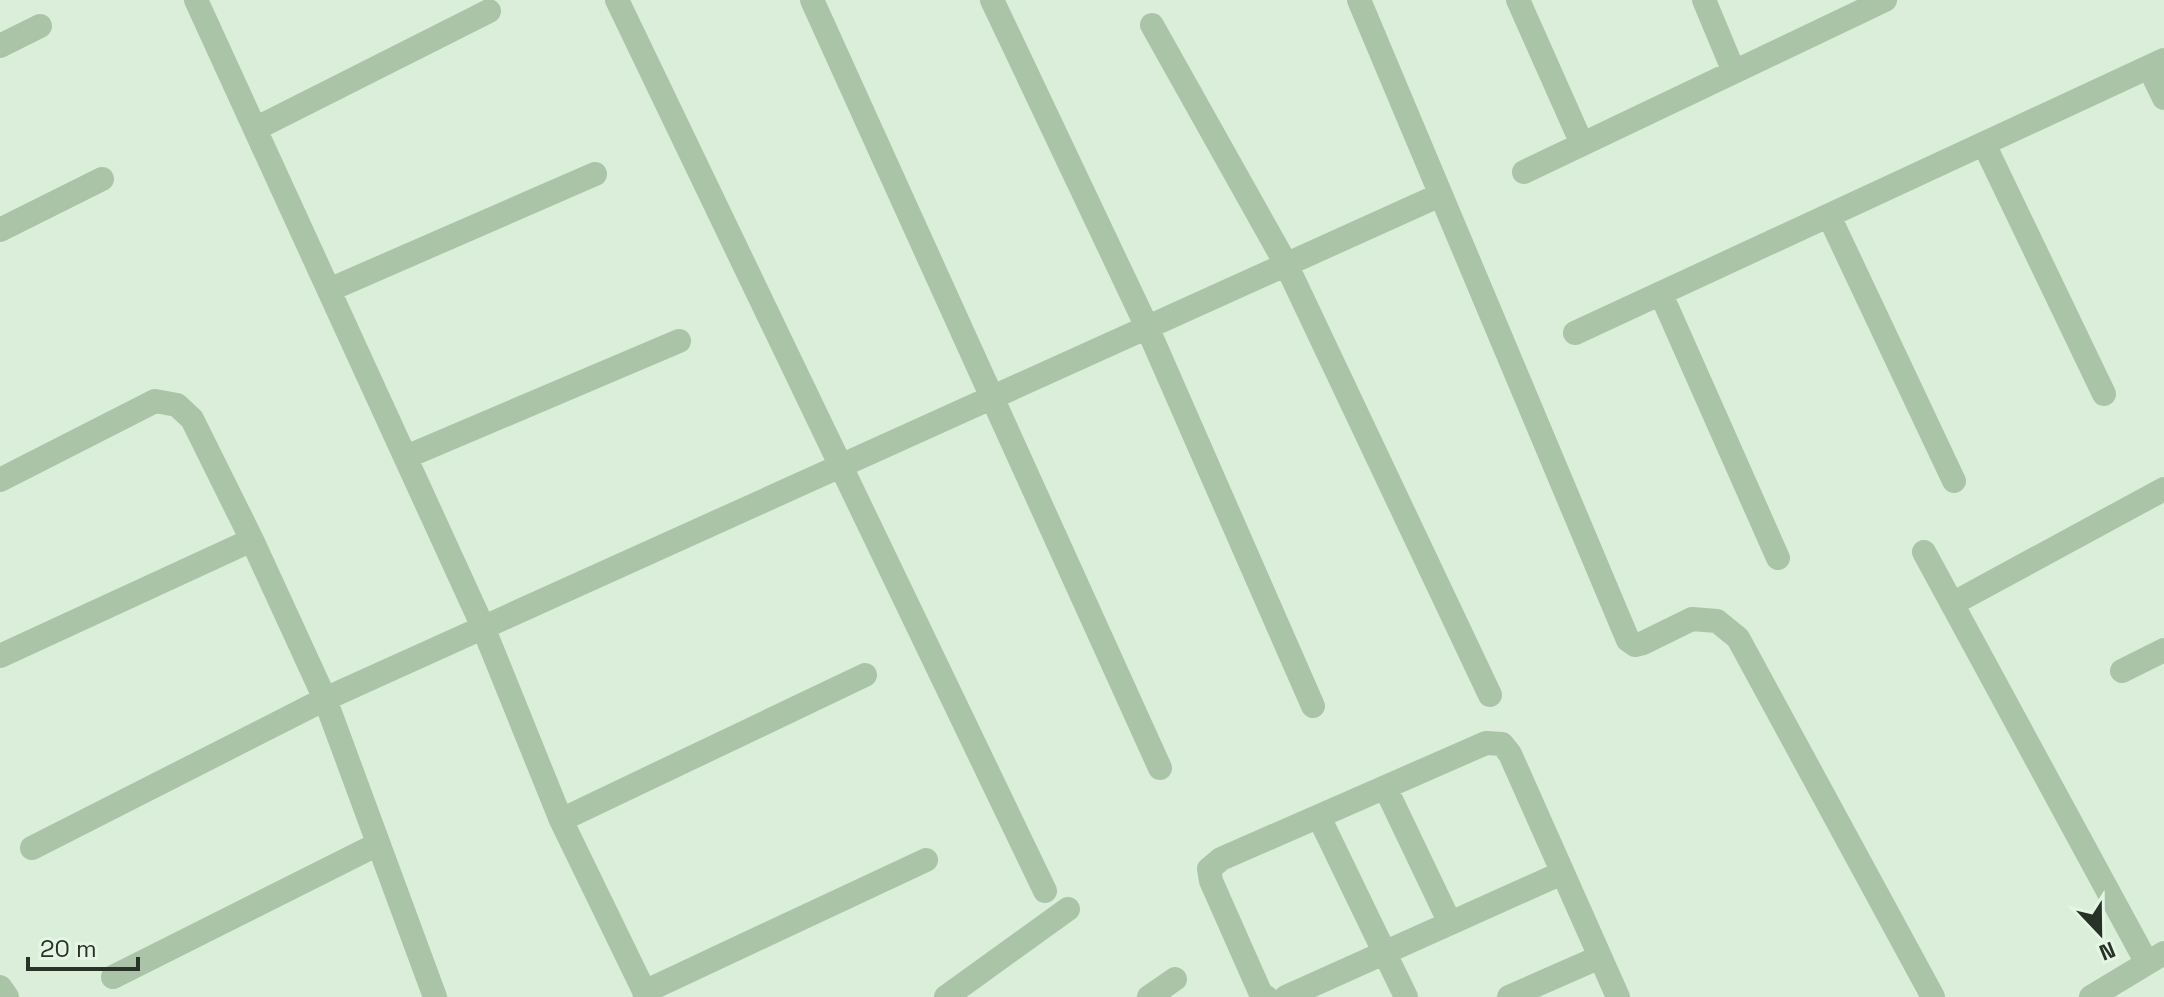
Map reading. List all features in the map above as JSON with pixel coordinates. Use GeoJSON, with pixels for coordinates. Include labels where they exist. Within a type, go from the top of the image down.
{"type":"FeatureCollection","features":[{"type":"Feature","properties":{"kind":"street"},"geometry":{"type":"LineString","coordinates":[[196,0],[483,627],[561,820],[646,994],[926,860]]}},
{"type":"Feature","properties":{"kind":"street"},"geometry":{"type":"LineString","coordinates":[[617,0],[1045,891]]}},
{"type":"Feature","properties":{"kind":"street"},"geometry":{"type":"LineString","coordinates":[[812,0],[1160,768]]}},
{"type":"Feature","properties":{"kind":"street"},"geometry":{"type":"LineString","coordinates":[[992,0],[1147,327],[1313,706]]}},
{"type":"Feature","properties":{"kind":"street"},"geometry":{"type":"LineString","coordinates":[[1359,0],[1628,640],[1635,645],[1643,643],[1692,619],[1717,621],[1738,638],[1933,997]]}},
{"type":"Feature","properties":{"kind":"street"},"geometry":{"type":"LineString","coordinates":[[1518,0],[1582,144]]}},
{"type":"Feature","properties":{"kind":"street"},"geometry":{"type":"LineString","coordinates":[[1704,0],[1734,72]]}},
{"type":"Feature","properties":{"kind":"street"},"geometry":{"type":"LineString","coordinates":[[1524,172],[1885,0]]}},
{"type":"Feature","properties":{"kind":"street"},"geometry":{"type":"LineString","coordinates":[[255,129],[489,11]]}},
{"type":"Feature","properties":{"kind":"street"},"geometry":{"type":"LineString","coordinates":[[1152,25],[1286,264],[1490,695]]}},
{"type":"Feature","properties":{"kind":"street"},"geometry":{"type":"LineString","coordinates":[[0,46],[40,26]]}},
{"type":"Feature","properties":{"kind":"street"},"geometry":{"type":"LineString","coordinates":[[1575,333],[2157,64],[2164,98]]}},
{"type":"Feature","properties":{"kind":"street"},"geometry":{"type":"LineString","coordinates":[[1984,144],[2104,394]]}},
{"type":"Feature","properties":{"kind":"street"},"geometry":{"type":"LineString","coordinates":[[329,290],[595,174]]}},
{"type":"Feature","properties":{"kind":"street"},"geometry":{"type":"LineString","coordinates":[[0,230],[102,179]]}},
{"type":"Feature","properties":{"kind":"street"},"geometry":{"type":"LineString","coordinates":[[32,848],[325,699],[1440,195]]}},
{"type":"Feature","properties":{"kind":"street"},"geometry":{"type":"LineString","coordinates":[[1829,216],[1954,481]]}},
{"type":"Feature","properties":{"kind":"street"},"geometry":{"type":"LineString","coordinates":[[1661,294],[1778,558]]}},
{"type":"Feature","properties":{"kind":"street"},"geometry":{"type":"LineString","coordinates":[[406,457],[679,341]]}},
{"type":"Feature","properties":{"kind":"street"},"geometry":{"type":"LineString","coordinates":[[0,480],[155,401],[177,405],[192,419],[325,699],[435,997]]}},
{"type":"Feature","properties":{"kind":"street"},"geometry":{"type":"LineString","coordinates":[[1952,604],[2164,489]]}},
{"type":"Feature","properties":{"kind":"street"},"geometry":{"type":"LineString","coordinates":[[0,656],[252,540]]}},
{"type":"Feature","properties":{"kind":"street"},"geometry":{"type":"LineString","coordinates":[[1924,552],[2155,958],[2091,997]]}},
{"type":"Feature","properties":{"kind":"street"},"geometry":{"type":"LineString","coordinates":[[2122,671],[2164,650]]}},
{"type":"Feature","properties":{"kind":"street"},"geometry":{"type":"LineString","coordinates":[[561,820],[865,675]]}},
{"type":"Feature","properties":{"kind":"street"},"geometry":{"type":"LineString","coordinates":[[1266,997],[1261,994],[1211,881],[1209,869],[1221,859],[1486,743],[1502,744],[1510,754],[1618,997]]}},
{"type":"Feature","properties":{"kind":"street"},"geometry":{"type":"LineString","coordinates":[[1385,787],[1450,923]]}},
{"type":"Feature","properties":{"kind":"street"},"geometry":{"type":"LineString","coordinates":[[1319,817],[1406,997]]}},
{"type":"Feature","properties":{"kind":"street"},"geometry":{"type":"LineString","coordinates":[[113,977],[378,844]]}},
{"type":"Feature","properties":{"kind":"street"},"geometry":{"type":"LineString","coordinates":[[1286,997],[1562,873]]}},
{"type":"Feature","properties":{"kind":"street"},"geometry":{"type":"LineString","coordinates":[[946,997],[1068,909]]}},
{"type":"Feature","properties":{"kind":"street"},"geometry":{"type":"LineString","coordinates":[[1515,996],[1600,957]]}},
{"type":"Feature","properties":{"kind":"street"},"geometry":{"type":"LineString","coordinates":[[1149,997],[1175,979]]}},
{"type":"Feature","properties":{"kind":"street"},"geometry":{"type":"LineString","coordinates":[[0,987],[7,997]]}}]}
